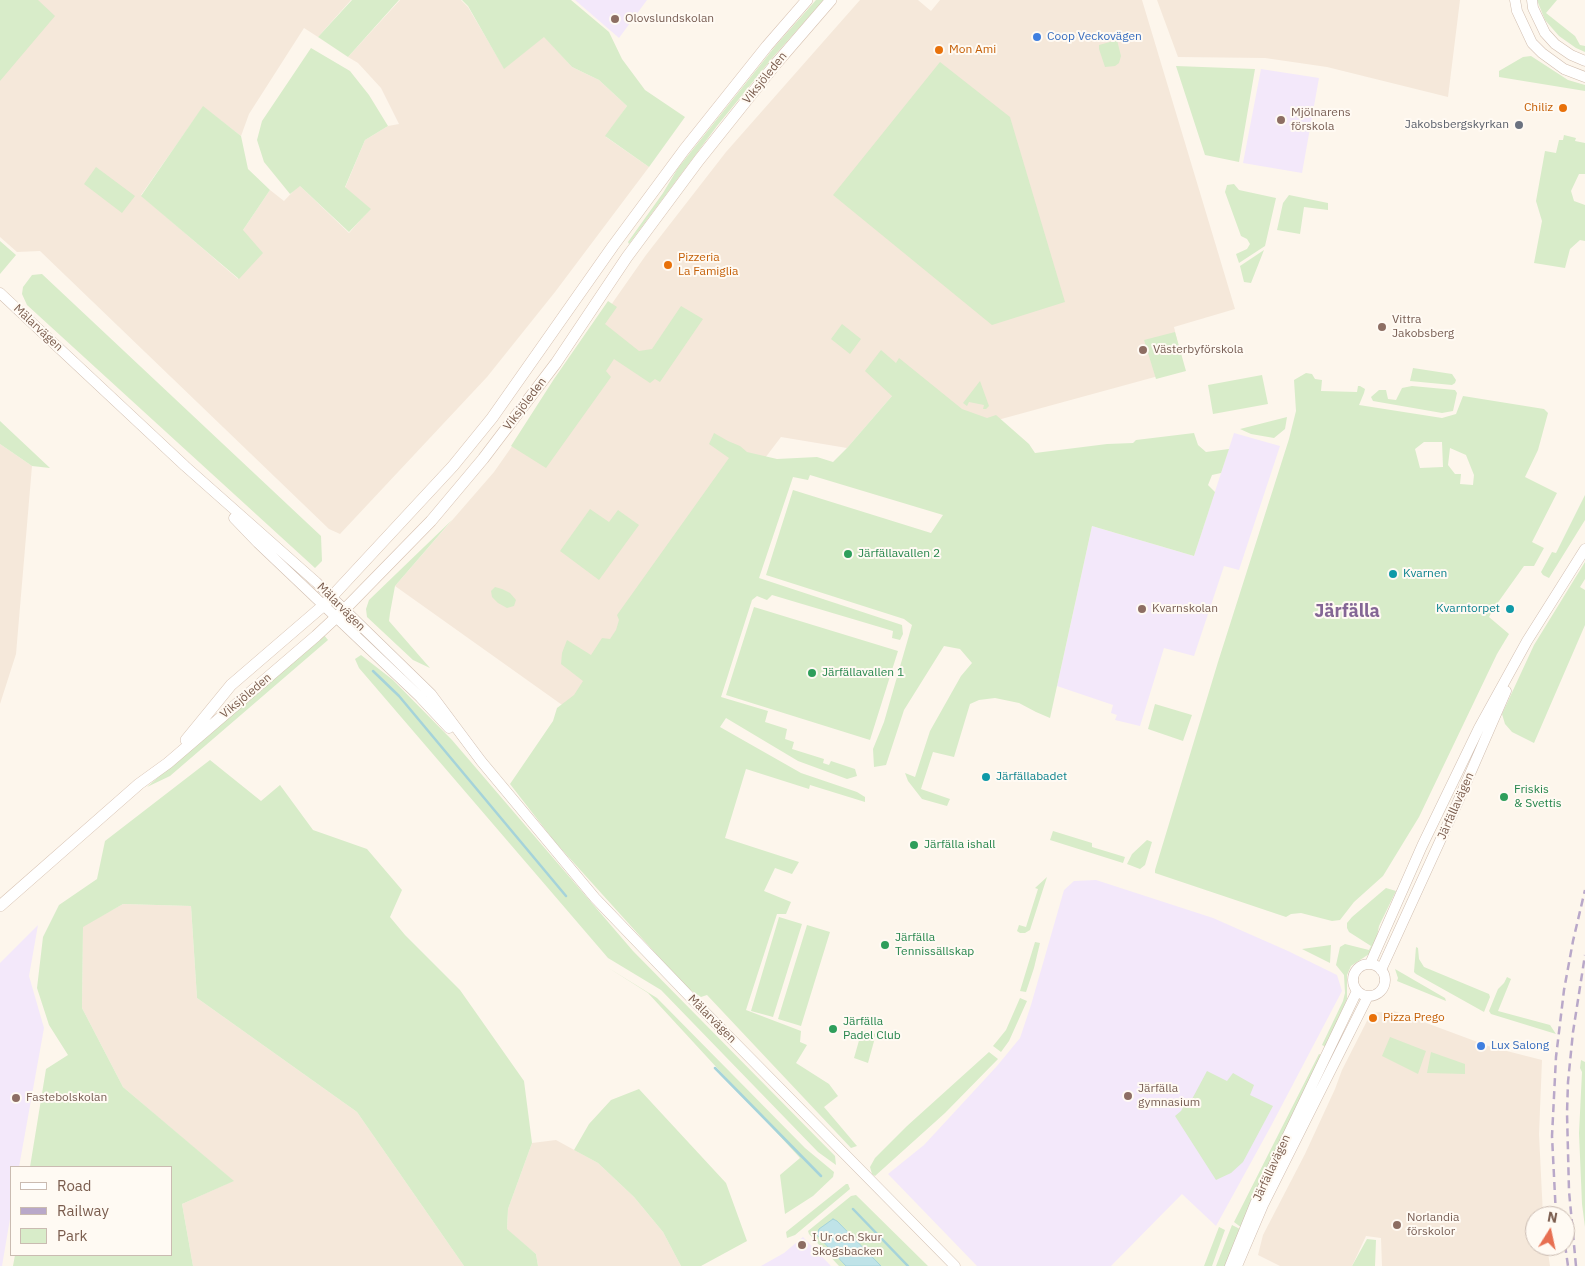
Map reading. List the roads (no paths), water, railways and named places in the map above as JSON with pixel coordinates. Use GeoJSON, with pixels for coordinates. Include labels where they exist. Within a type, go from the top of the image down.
{"type":"FeatureCollection","features":[{"type":"Feature","properties":{"kind":"main road","name":"Viksjöleden"},"geometry":{"type":"LineString","coordinates":[[168,763],[231,685],[327,601],[453,466],[492,418],[613,246],[684,150],[767,46],[808,0]]}},
{"type":"Feature","properties":{"kind":"main road","name":"Viksjöleden"},"geometry":{"type":"LineString","coordinates":[[0,906],[139,784],[168,763],[340,614],[431,521],[483,459],[556,364],[627,257],[699,160],[774,66],[831,0]]}},
{"type":"Feature","properties":{"kind":"street"},"geometry":{"type":"LineString","coordinates":[[1515,0],[1517,11],[1532,43],[1564,69],[1585,78]]}},
{"type":"Feature","properties":{"kind":"street"},"geometry":{"type":"LineString","coordinates":[[1532,0],[1533,8],[1545,33],[1554,44],[1572,56],[1585,61]]}},
{"type":"Feature","properties":{"kind":"street","name":"Mälarvägen"},"geometry":{"type":"LineString","coordinates":[[0,293],[186,466],[258,543],[340,614],[480,761],[595,898],[955,1266]]}},
{"type":"Feature","properties":{"kind":"street","name":"Järfällavägen"},"geometry":{"type":"LineString","coordinates":[[1370,964],[1422,846],[1479,728],[1527,641],[1585,549]]}},
{"type":"Feature","properties":{"kind":"street","name":"Järfällavägen"},"geometry":{"type":"LineString","coordinates":[[1381,970],[1456,806],[1527,641]]}},
{"type":"Feature","properties":{"kind":"street"},"geometry":{"type":"LineString","coordinates":[[1370,964],[1381,970],[1384,977],[1383,988],[1376,994],[1368,996],[1357,991],[1353,982],[1354,974],[1362,966],[1370,964]]}},
{"type":"Feature","properties":{"kind":"street","name":"Järfällavägen"},"geometry":{"type":"LineString","coordinates":[[1230,1266],[1255,1204],[1357,991]]}},
{"type":"Feature","properties":{"kind":"street","name":"Järfällavägen"},"geometry":{"type":"LineString","coordinates":[[1237,1266],[1263,1205],[1368,996]]}},
{"type":"Feature","properties":{"kind":"water"},"geometry":{"type":"Polygon","coordinates":[[[833,1219],[881,1266],[846,1266],[817,1235],[819,1229],[833,1219]]]}},
{"type":"Feature","properties":{"kind":"waterway"},"geometry":{"type":"LineString","coordinates":[[373,671],[399,696],[566,896]]}},
{"type":"Feature","properties":{"kind":"waterway"},"geometry":{"type":"LineString","coordinates":[[715,1068],[821,1176]]}},
{"type":"Feature","properties":{"kind":"waterway"},"geometry":{"type":"LineString","coordinates":[[853,1209],[908,1266]]}},
{"type":"Feature","properties":{"kind":"railway"},"geometry":{"type":"LineString","coordinates":[[1556,1206],[1552,1136],[1556,1057],[1564,990],[1585,890]]}},
{"type":"Feature","properties":{"kind":"railway"},"geometry":{"type":"LineString","coordinates":[[1576,1266],[1569,1191],[1567,1113],[1573,1032],[1585,955]]}},
{"type":"Feature","properties":{"kind":"railway"},"geometry":{"type":"LineString","coordinates":[[1567,1256],[1568,1266]]}},
{"type":"Feature","properties":{"kind":"place","name":"Olovslundskolan"},"geometry":{"type":"Point","coordinates":[615,19]}},
{"type":"Feature","properties":{"kind":"place","name":"Coop Veckovägen"},"geometry":{"type":"Point","coordinates":[1037,37]}},
{"type":"Feature","properties":{"kind":"place","name":"Mon Ami"},"geometry":{"type":"Point","coordinates":[939,50]}},
{"type":"Feature","properties":{"kind":"place","name":"Chiliz"},"geometry":{"type":"Point","coordinates":[1563,108]}},
{"type":"Feature","properties":{"kind":"place","name":"Mjölnarens förskola"},"geometry":{"type":"Point","coordinates":[1281,120]}},
{"type":"Feature","properties":{"kind":"place","name":"Jakobsbergskyrkan"},"geometry":{"type":"Point","coordinates":[1519,125]}},
{"type":"Feature","properties":{"kind":"place","name":"Pizzeria La Famiglia"},"geometry":{"type":"Point","coordinates":[668,265]}},
{"type":"Feature","properties":{"kind":"place","name":"Vittra Jakobsberg"},"geometry":{"type":"Point","coordinates":[1382,327]}},
{"type":"Feature","properties":{"kind":"place","name":"Västerbyförskola"},"geometry":{"type":"Point","coordinates":[1143,350]}},
{"type":"Feature","properties":{"kind":"place","name":"Järfällavallen 2"},"geometry":{"type":"Point","coordinates":[848,554]}},
{"type":"Feature","properties":{"kind":"place","name":"Kvarnen"},"geometry":{"type":"Point","coordinates":[1393,574]}},
{"type":"Feature","properties":{"kind":"place","name":"Kvarnskolan"},"geometry":{"type":"Point","coordinates":[1142,609]}},
{"type":"Feature","properties":{"kind":"place","name":"Kvarntorpet"},"geometry":{"type":"Point","coordinates":[1510,609]}},
{"type":"Feature","properties":{"kind":"place","name":"Järfällavallen 1"},"geometry":{"type":"Point","coordinates":[812,673]}},
{"type":"Feature","properties":{"kind":"place","name":"Järfällabadet"},"geometry":{"type":"Point","coordinates":[986,777]}},
{"type":"Feature","properties":{"kind":"place","name":"Friskis & Svettis"},"geometry":{"type":"Point","coordinates":[1504,797]}},
{"type":"Feature","properties":{"kind":"place","name":"Järfälla ishall"},"geometry":{"type":"Point","coordinates":[914,845]}},
{"type":"Feature","properties":{"kind":"place","name":"Järfälla Tennissällskap"},"geometry":{"type":"Point","coordinates":[885,945]}},
{"type":"Feature","properties":{"kind":"place","name":"Pizza Prego"},"geometry":{"type":"Point","coordinates":[1373,1018]}},
{"type":"Feature","properties":{"kind":"place","name":"Järfälla Padel Club"},"geometry":{"type":"Point","coordinates":[833,1029]}},
{"type":"Feature","properties":{"kind":"place","name":"Lux Salong"},"geometry":{"type":"Point","coordinates":[1481,1046]}},
{"type":"Feature","properties":{"kind":"place","name":"Järfälla gymnasium"},"geometry":{"type":"Point","coordinates":[1128,1096]}},
{"type":"Feature","properties":{"kind":"place","name":"Fastebolskolan"},"geometry":{"type":"Point","coordinates":[16,1098]}},
{"type":"Feature","properties":{"kind":"place","name":"Norlandia förskolor"},"geometry":{"type":"Point","coordinates":[1397,1225]}},
{"type":"Feature","properties":{"kind":"place","name":"I Ur och Skur Skogsbacken"},"geometry":{"type":"Point","coordinates":[802,1245]}},
{"type":"Feature","properties":{"kind":"district","name":"Järfälla"},"geometry":{"type":"Point","coordinates":[1347,612]}}]}
